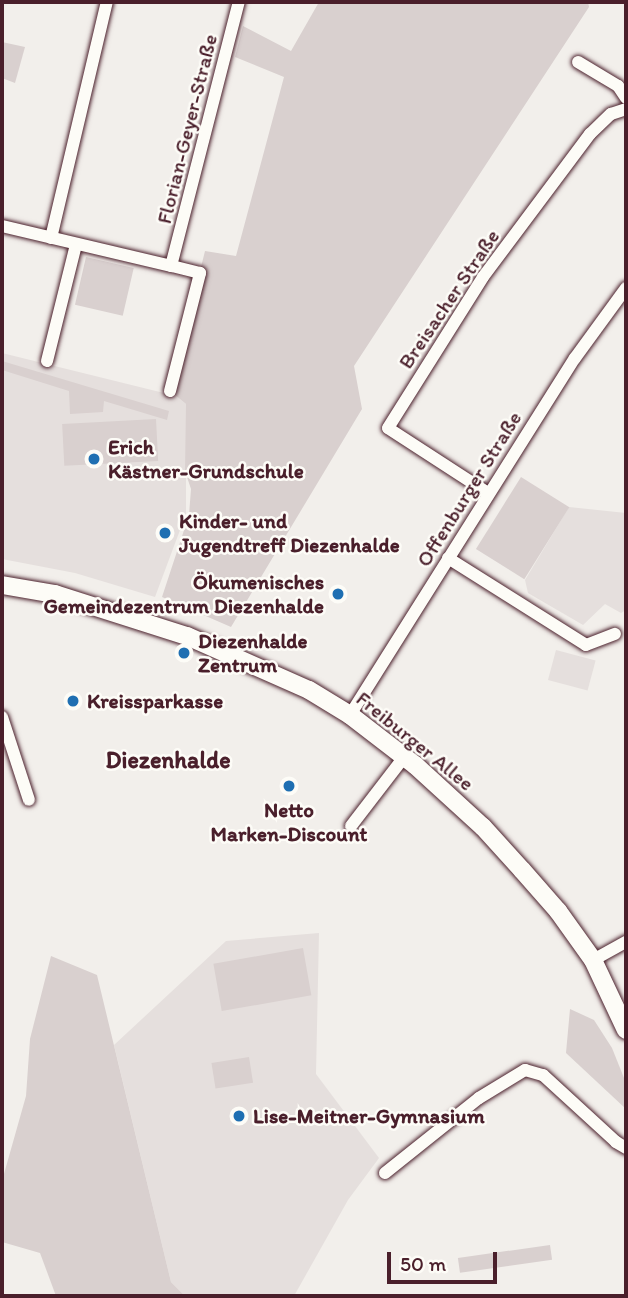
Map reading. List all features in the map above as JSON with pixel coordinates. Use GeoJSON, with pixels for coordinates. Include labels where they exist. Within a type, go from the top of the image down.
{"type":"FeatureCollection","features":[{"type":"Feature","properties":{"kind":"street"},"geometry":{"type":"LineString","coordinates":[[51,238],[107,2]]}},
{"type":"Feature","properties":{"kind":"street","name":"Florian-Geyer-Straße"},"geometry":{"type":"LineString","coordinates":[[172,266],[239,2]]}},
{"type":"Feature","properties":{"kind":"street"},"geometry":{"type":"LineString","coordinates":[[578,62],[618,86],[626,98]]}},
{"type":"Feature","properties":{"kind":"street","name":"Breisacher Straße"},"geometry":{"type":"LineString","coordinates":[[488,494],[388,428],[483,277],[590,134],[611,114],[626,110]]}},
{"type":"Feature","properties":{"kind":"street"},"geometry":{"type":"LineString","coordinates":[[2,226],[200,274],[170,391]]}},
{"type":"Feature","properties":{"kind":"street"},"geometry":{"type":"LineString","coordinates":[[47,361],[76,245]]}},
{"type":"Feature","properties":{"kind":"street","name":"Offenburger Straße"},"geometry":{"type":"LineString","coordinates":[[350,715],[575,358],[626,288]]}},
{"type":"Feature","properties":{"kind":"street"},"geometry":{"type":"LineString","coordinates":[[448,558],[586,645],[615,634]]}},
{"type":"Feature","properties":{"kind":"street","name":"Freiburger Allee"},"geometry":{"type":"LineString","coordinates":[[2,585],[55,594],[187,636],[286,679],[350,715],[405,756],[483,827],[558,911],[593,960],[626,1030]]}},
{"type":"Feature","properties":{"kind":"street"},"geometry":{"type":"LineString","coordinates":[[2,717],[29,800]]}},
{"type":"Feature","properties":{"kind":"street"},"geometry":{"type":"LineString","coordinates":[[351,826],[405,756]]}},
{"type":"Feature","properties":{"kind":"street"},"geometry":{"type":"LineString","coordinates":[[593,960],[626,942]]}},
{"type":"Feature","properties":{"kind":"street"},"geometry":{"type":"LineString","coordinates":[[385,1173],[479,1098],[525,1070],[543,1075],[626,1148]]}},
{"type":"Feature","properties":{"kind":"shaded area"},"geometry":{"type":"Polygon","coordinates":[[[319,2],[588,2],[589,7],[354,366],[362,409],[231,627],[162,597],[189,515],[191,489],[185,471],[186,404],[170,391],[205,251],[236,256],[284,77],[235,57],[243,26],[291,51],[319,2]]]}},
{"type":"Feature","properties":{"kind":"shaded area"},"geometry":{"type":"Polygon","coordinates":[[[2,42],[25,47],[15,83],[2,78],[2,42]]]}},
{"type":"Feature","properties":{"kind":"shaded area"},"geometry":{"type":"Polygon","coordinates":[[[86,257],[134,268],[123,316],[75,305],[86,257]]]}},
{"type":"Feature","properties":{"kind":"shaded area","name":"Erich Kästner-Grundschule"},"geometry":{"type":"Polygon","coordinates":[[[2,353],[176,396],[186,404],[186,514],[155,597],[75,573],[2,559],[2,353]]]}},
{"type":"Feature","properties":{"kind":"shaded area"},"geometry":{"type":"Polygon","coordinates":[[[2,361],[169,411],[167,420],[104,401],[103,412],[70,414],[69,391],[2,370],[2,361]]]}},
{"type":"Feature","properties":{"kind":"shaded area"},"geometry":{"type":"Polygon","coordinates":[[[156,419],[158,461],[64,466],[62,424],[156,419]]]}},
{"type":"Feature","properties":{"kind":"shaded area"},"geometry":{"type":"Polygon","coordinates":[[[521,477],[569,507],[524,579],[476,549],[521,477]]]}},
{"type":"Feature","properties":{"kind":"shaded area"},"geometry":{"type":"Polygon","coordinates":[[[569,507],[626,513],[626,610],[621,613],[605,604],[583,625],[528,593],[525,580],[569,507]]]}},
{"type":"Feature","properties":{"kind":"shaded area"},"geometry":{"type":"Polygon","coordinates":[[[556,650],[596,661],[588,691],[548,680],[556,650]]]}},
{"type":"Feature","properties":{"kind":"shaded area","name":"Lise-Meitner-Gymnasium"},"geometry":{"type":"Polygon","coordinates":[[[319,933],[316,1074],[379,1158],[348,1200],[294,1296],[185,1296],[171,1282],[114,1045],[226,941],[319,933]]]}},
{"type":"Feature","properties":{"kind":"shaded area"},"geometry":{"type":"Polygon","coordinates":[[[303,948],[311,995],[222,1011],[213,964],[303,948]]]}},
{"type":"Feature","properties":{"kind":"shaded area"},"geometry":{"type":"Polygon","coordinates":[[[51,956],[97,975],[171,1282],[185,1296],[56,1296],[40,1253],[2,1242],[2,1181],[26,1096],[30,1039],[51,956]]]}},
{"type":"Feature","properties":{"kind":"shaded area"},"geometry":{"type":"Polygon","coordinates":[[[570,1009],[594,1020],[612,1048],[626,1083],[626,1109],[566,1053],[570,1009]]]}},
{"type":"Feature","properties":{"kind":"shaded area"},"geometry":{"type":"Polygon","coordinates":[[[249,1057],[253,1083],[216,1089],[211,1063],[249,1057]]]}},
{"type":"Feature","properties":{"kind":"shaded area"},"geometry":{"type":"Polygon","coordinates":[[[550,1245],[552,1260],[460,1273],[458,1258],[550,1245]]]}},
{"type":"Feature","properties":{"kind":"place","name":"Erich Kästner-Grundschule"},"geometry":{"type":"Point","coordinates":[94,459]}},
{"type":"Feature","properties":{"kind":"place","name":"Kinder- und Jugendtreff Diezenhalde"},"geometry":{"type":"Point","coordinates":[165,533]}},
{"type":"Feature","properties":{"kind":"place","name":"Ökumenisches Gemeindezentrum Diezenhalde"},"geometry":{"type":"Point","coordinates":[338,594]}},
{"type":"Feature","properties":{"kind":"place","name":"Diezenhalde Zentrum"},"geometry":{"type":"Point","coordinates":[184,653]}},
{"type":"Feature","properties":{"kind":"place","name":"Kreissparkasse"},"geometry":{"type":"Point","coordinates":[73,701]}},
{"type":"Feature","properties":{"kind":"place","name":"Netto Marken-Discount"},"geometry":{"type":"Point","coordinates":[289,786]}},
{"type":"Feature","properties":{"kind":"place","name":"Lise-Meitner-Gymnasium"},"geometry":{"type":"Point","coordinates":[239,1116]}},
{"type":"Feature","properties":{"kind":"district","name":"Diezenhalde"},"geometry":{"type":"Point","coordinates":[168,760]}}]}
